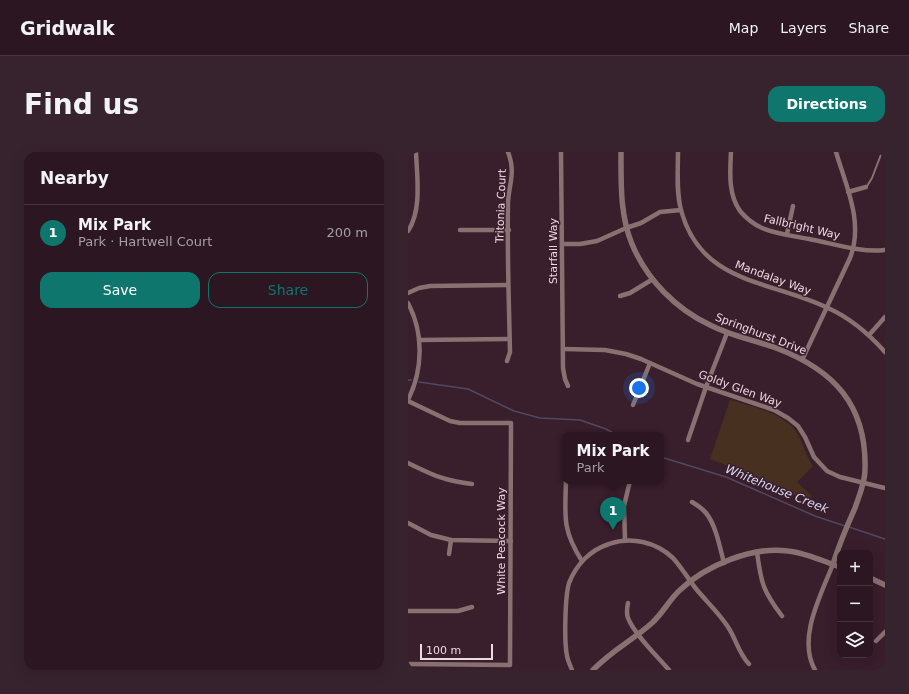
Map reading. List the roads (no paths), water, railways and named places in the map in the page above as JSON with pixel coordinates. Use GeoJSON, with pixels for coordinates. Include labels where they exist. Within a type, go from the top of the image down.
{"type":"FeatureCollection","features":[{"type":"Feature","properties":{"kind":"street"},"geometry":{"type":"LineString","coordinates":[[408,231],[415,218],[417,208],[416,152]]}},
{"type":"Feature","properties":{"kind":"street","name":"Tritonia Court"},"geometry":{"type":"LineString","coordinates":[[507,361],[510,352],[508,201],[513,174],[512,160],[508,152]]}},
{"type":"Feature","properties":{"kind":"street","name":"Starfall Way"},"geometry":{"type":"LineString","coordinates":[[561,152],[563,349],[564,374],[568,386]]}},
{"type":"Feature","properties":{"kind":"street","name":"Springhurst Drive"},"geometry":{"type":"LineString","coordinates":[[621,152],[621,198],[626,228],[636,252],[653,279],[671,298],[690,313],[710,325],[727,333],[777,348],[812,365],[830,379],[852,406],[864,439],[866,472],[861,491],[833,564]]}},
{"type":"Feature","properties":{"kind":"street","name":"Mandalay Way"},"geometry":{"type":"LineString","coordinates":[[678,152],[678,188],[681,210],[688,229],[703,251],[719,266],[733,274],[827,307],[869,335],[885,352]]}},
{"type":"Feature","properties":{"kind":"street","name":"Fallbright Way"},"geometry":{"type":"LineString","coordinates":[[731,152],[732,191],[740,210],[751,222],[760,227],[786,234],[872,251],[884,250]]}},
{"type":"Feature","properties":{"kind":"street"},"geometry":{"type":"LineString","coordinates":[[802,360],[854,248],[856,234],[855,222],[836,152]]}},
{"type":"Feature","properties":{"kind":"street"},"geometry":{"type":"LineString","coordinates":[[848,192],[866,187]]}},
{"type":"Feature","properties":{"kind":"street"},"geometry":{"type":"LineString","coordinates":[[786,234],[793,206]]}},
{"type":"Feature","properties":{"kind":"street"},"geometry":{"type":"LineString","coordinates":[[562,244],[580,244],[597,241],[641,223],[660,212],[681,210]]}},
{"type":"Feature","properties":{"kind":"street"},"geometry":{"type":"LineString","coordinates":[[460,230],[509,230]]}},
{"type":"Feature","properties":{"kind":"street"},"geometry":{"type":"LineString","coordinates":[[620,296],[630,293],[653,279]]}},
{"type":"Feature","properties":{"kind":"street"},"geometry":{"type":"LineString","coordinates":[[408,293],[419,288],[430,286],[508,285]]}},
{"type":"Feature","properties":{"kind":"street"},"geometry":{"type":"LineString","coordinates":[[408,303],[416,322],[419,340],[419,363],[408,401]]}},
{"type":"Feature","properties":{"kind":"street"},"geometry":{"type":"LineString","coordinates":[[869,335],[885,317]]}},
{"type":"Feature","properties":{"kind":"street"},"geometry":{"type":"LineString","coordinates":[[688,440],[706,387],[727,333]]}},
{"type":"Feature","properties":{"kind":"street"},"geometry":{"type":"LineString","coordinates":[[419,340],[509,339]]}},
{"type":"Feature","properties":{"kind":"street","name":"Goldy Glen Way"},"geometry":{"type":"LineString","coordinates":[[563,349],[605,350],[626,354],[650,363],[684,379],[782,414],[798,426],[814,457],[821,466],[833,474],[885,488]]}},
{"type":"Feature","properties":{"kind":"street"},"geometry":{"type":"LineString","coordinates":[[633,405],[650,363]]}},
{"type":"Feature","properties":{"kind":"street","name":"White Peacock Way"},"geometry":{"type":"LineString","coordinates":[[408,401],[450,422],[511,423],[510,665],[408,664]]}},
{"type":"Feature","properties":{"kind":"street"},"geometry":{"type":"LineString","coordinates":[[408,463],[441,479],[472,484]]}},
{"type":"Feature","properties":{"kind":"street"},"geometry":{"type":"LineString","coordinates":[[566,484],[565,516],[567,532],[573,547],[582,561]]}},
{"type":"Feature","properties":{"kind":"street"},"geometry":{"type":"LineString","coordinates":[[625,540],[624,506],[629,484]]}},
{"type":"Feature","properties":{"kind":"street"},"geometry":{"type":"LineString","coordinates":[[692,502],[701,507],[709,517],[724,563]]}},
{"type":"Feature","properties":{"kind":"street"},"geometry":{"type":"LineString","coordinates":[[408,524],[430,535],[451,540],[510,541]]}},
{"type":"Feature","properties":{"kind":"street"},"geometry":{"type":"LineString","coordinates":[[449,554],[451,540]]}},
{"type":"Feature","properties":{"kind":"street"},"geometry":{"type":"LineString","coordinates":[[572,670],[567,655],[566,599],[572,578],[582,561],[600,548],[610,543],[625,540],[644,542],[664,551],[676,562],[727,626],[741,655],[749,664]]}},
{"type":"Feature","properties":{"kind":"street"},"geometry":{"type":"LineString","coordinates":[[593,670],[612,652],[652,622],[676,594],[690,581],[724,563],[746,554],[757,552],[788,551],[837,566]]}},
{"type":"Feature","properties":{"kind":"street"},"geometry":{"type":"LineString","coordinates":[[757,552],[760,574],[765,591],[771,602],[782,616]]}},
{"type":"Feature","properties":{"kind":"street"},"geometry":{"type":"LineString","coordinates":[[815,670],[811,662],[809,650],[809,630],[833,564]]}},
{"type":"Feature","properties":{"kind":"street"},"geometry":{"type":"LineString","coordinates":[[873,579],[885,585]]}},
{"type":"Feature","properties":{"kind":"street"},"geometry":{"type":"LineString","coordinates":[[628,603],[628,618],[638,634],[670,670]]}},
{"type":"Feature","properties":{"kind":"street"},"geometry":{"type":"LineString","coordinates":[[408,611],[458,611],[472,607]]}},
{"type":"Feature","properties":{"kind":"street"},"geometry":{"type":"LineString","coordinates":[[876,641],[885,632]]}},
{"type":"Feature","properties":{"kind":"lane"},"geometry":{"type":"LineString","coordinates":[[866,187],[872,178],[882,152]]}},
{"type":"Feature","properties":{"kind":"waterway","name":"Whitehouse Creek"},"geometry":{"type":"LineString","coordinates":[[419,382],[468,389],[514,411],[540,418],[580,420],[612,432]]}},
{"type":"Feature","properties":{"kind":"waterway","name":"Whitehouse Creek"},"geometry":{"type":"LineString","coordinates":[[664,458],[726,477],[815,516],[845,526]]}},
{"type":"Feature","properties":{"kind":"waterway","name":"Whitehouse Creek"},"geometry":{"type":"LineString","coordinates":[[849,527],[885,539]]}},
{"type":"Feature","properties":{"kind":"place","name":"Mix Park"},"geometry":{"type":"Point","coordinates":[613,530]}}]}
